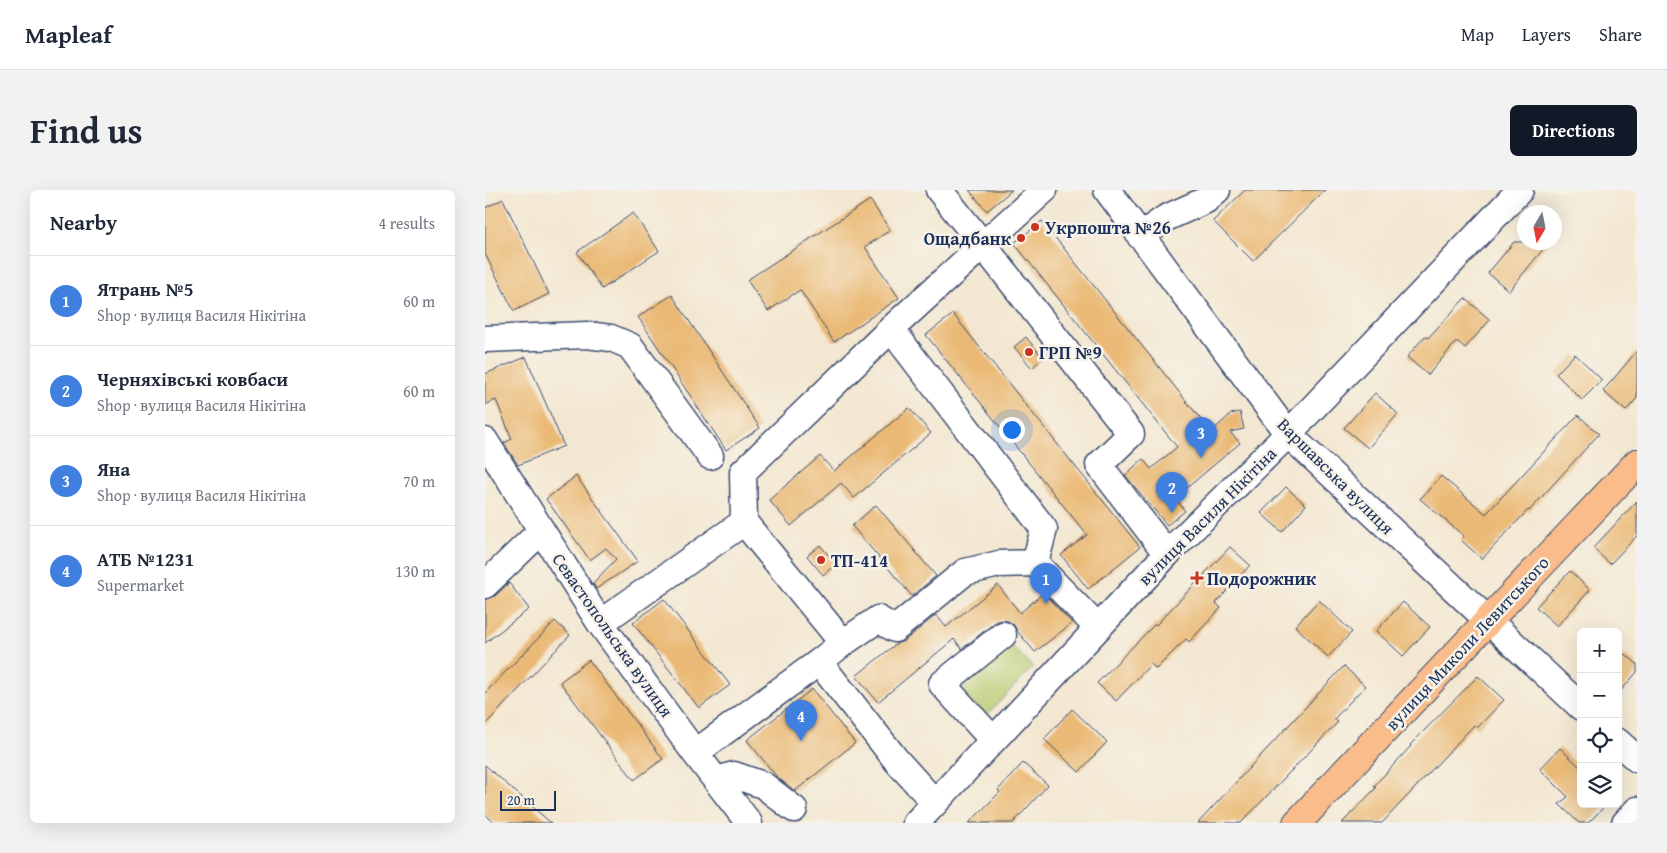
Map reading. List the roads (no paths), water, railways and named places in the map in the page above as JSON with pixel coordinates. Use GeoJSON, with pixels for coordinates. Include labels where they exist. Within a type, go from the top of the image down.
{"type":"FeatureCollection","features":[{"type":"Feature","properties":{"kind":"main road","name":"вулиця Миколи Левитського"},"geometry":{"type":"LineString","coordinates":[[1297,823],[1637,463]]}},
{"type":"Feature","properties":{"kind":"street"},"geometry":{"type":"LineString","coordinates":[[939,190],[1131,434],[1099,465],[1167,554]]}},
{"type":"Feature","properties":{"kind":"street"},"geometry":{"type":"LineString","coordinates":[[843,643],[744,522],[743,472],[891,329],[1043,190]]}},
{"type":"Feature","properties":{"kind":"street","name":"Варшавська вулиця"},"geometry":{"type":"LineString","coordinates":[[1107,190],[1288,434],[1577,703]]}},
{"type":"Feature","properties":{"kind":"street"},"geometry":{"type":"LineString","coordinates":[[1140,236],[1166,218],[1206,200],[1217,190]]}},
{"type":"Feature","properties":{"kind":"street","name":"вулиця Василя Нікітіна"},"geometry":{"type":"LineString","coordinates":[[916,823],[1167,554],[1288,434],[1521,190]]}},
{"type":"Feature","properties":{"kind":"street"},"geometry":{"type":"LineString","coordinates":[[891,329],[1044,529],[1035,563]]}},
{"type":"Feature","properties":{"kind":"street"},"geometry":{"type":"LineString","coordinates":[[485,339],[587,335],[611,338],[630,346],[709,456]]}},
{"type":"Feature","properties":{"kind":"street","name":"Севастопольська вулиця"},"geometry":{"type":"LineString","coordinates":[[485,441],[600,623],[749,823]]}},
{"type":"Feature","properties":{"kind":"street"},"geometry":{"type":"LineString","coordinates":[[600,623],[744,522]]}},
{"type":"Feature","properties":{"kind":"street"},"geometry":{"type":"LineString","coordinates":[[485,585],[541,531]]}},
{"type":"Feature","properties":{"kind":"street"},"geometry":{"type":"LineString","coordinates":[[695,753],[878,619],[895,629],[965,572],[999,564],[1035,563],[1097,628]]}},
{"type":"Feature","properties":{"kind":"street"},"geometry":{"type":"LineString","coordinates":[[993,740],[941,684],[1003,635]]}},
{"type":"Feature","properties":{"kind":"street"},"geometry":{"type":"LineString","coordinates":[[819,662],[891,765],[935,803]]}},
{"type":"Feature","properties":{"kind":"street"},"geometry":{"type":"LineString","coordinates":[[1622,746],[1637,759]]}},
{"type":"Feature","properties":{"kind":"street"},"geometry":{"type":"LineString","coordinates":[[717,780],[734,775],[763,785],[793,809]]}},
{"type":"Feature","properties":{"kind":"street"},"geometry":{"type":"LineString","coordinates":[[1625,823],[1637,810]]}},
{"type":"Feature","properties":{"kind":"place","name":"Укрпошта №26"},"geometry":{"type":"Point","coordinates":[1035,227]}},
{"type":"Feature","properties":{"kind":"place","name":"Ощадбанк"},"geometry":{"type":"Point","coordinates":[1021,238]}},
{"type":"Feature","properties":{"kind":"place","name":"ГРП №9"},"geometry":{"type":"Point","coordinates":[1029,352]}},
{"type":"Feature","properties":{"kind":"place","name":"Яна"},"geometry":{"type":"Point","coordinates":[1201,458]}},
{"type":"Feature","properties":{"kind":"place","name":"Черняхівські ковбаси"},"geometry":{"type":"Point","coordinates":[1172,513]}},
{"type":"Feature","properties":{"kind":"place","name":"ТП-414"},"geometry":{"type":"Point","coordinates":[821,560]}},
{"type":"Feature","properties":{"kind":"place","name":"Подорожник"},"geometry":{"type":"Point","coordinates":[1197,578]}},
{"type":"Feature","properties":{"kind":"place","name":"Ятрань №5"},"geometry":{"type":"Point","coordinates":[1046,604]}},
{"type":"Feature","properties":{"kind":"place","name":"АТБ №1231"},"geometry":{"type":"Point","coordinates":[801,741]}}]}
